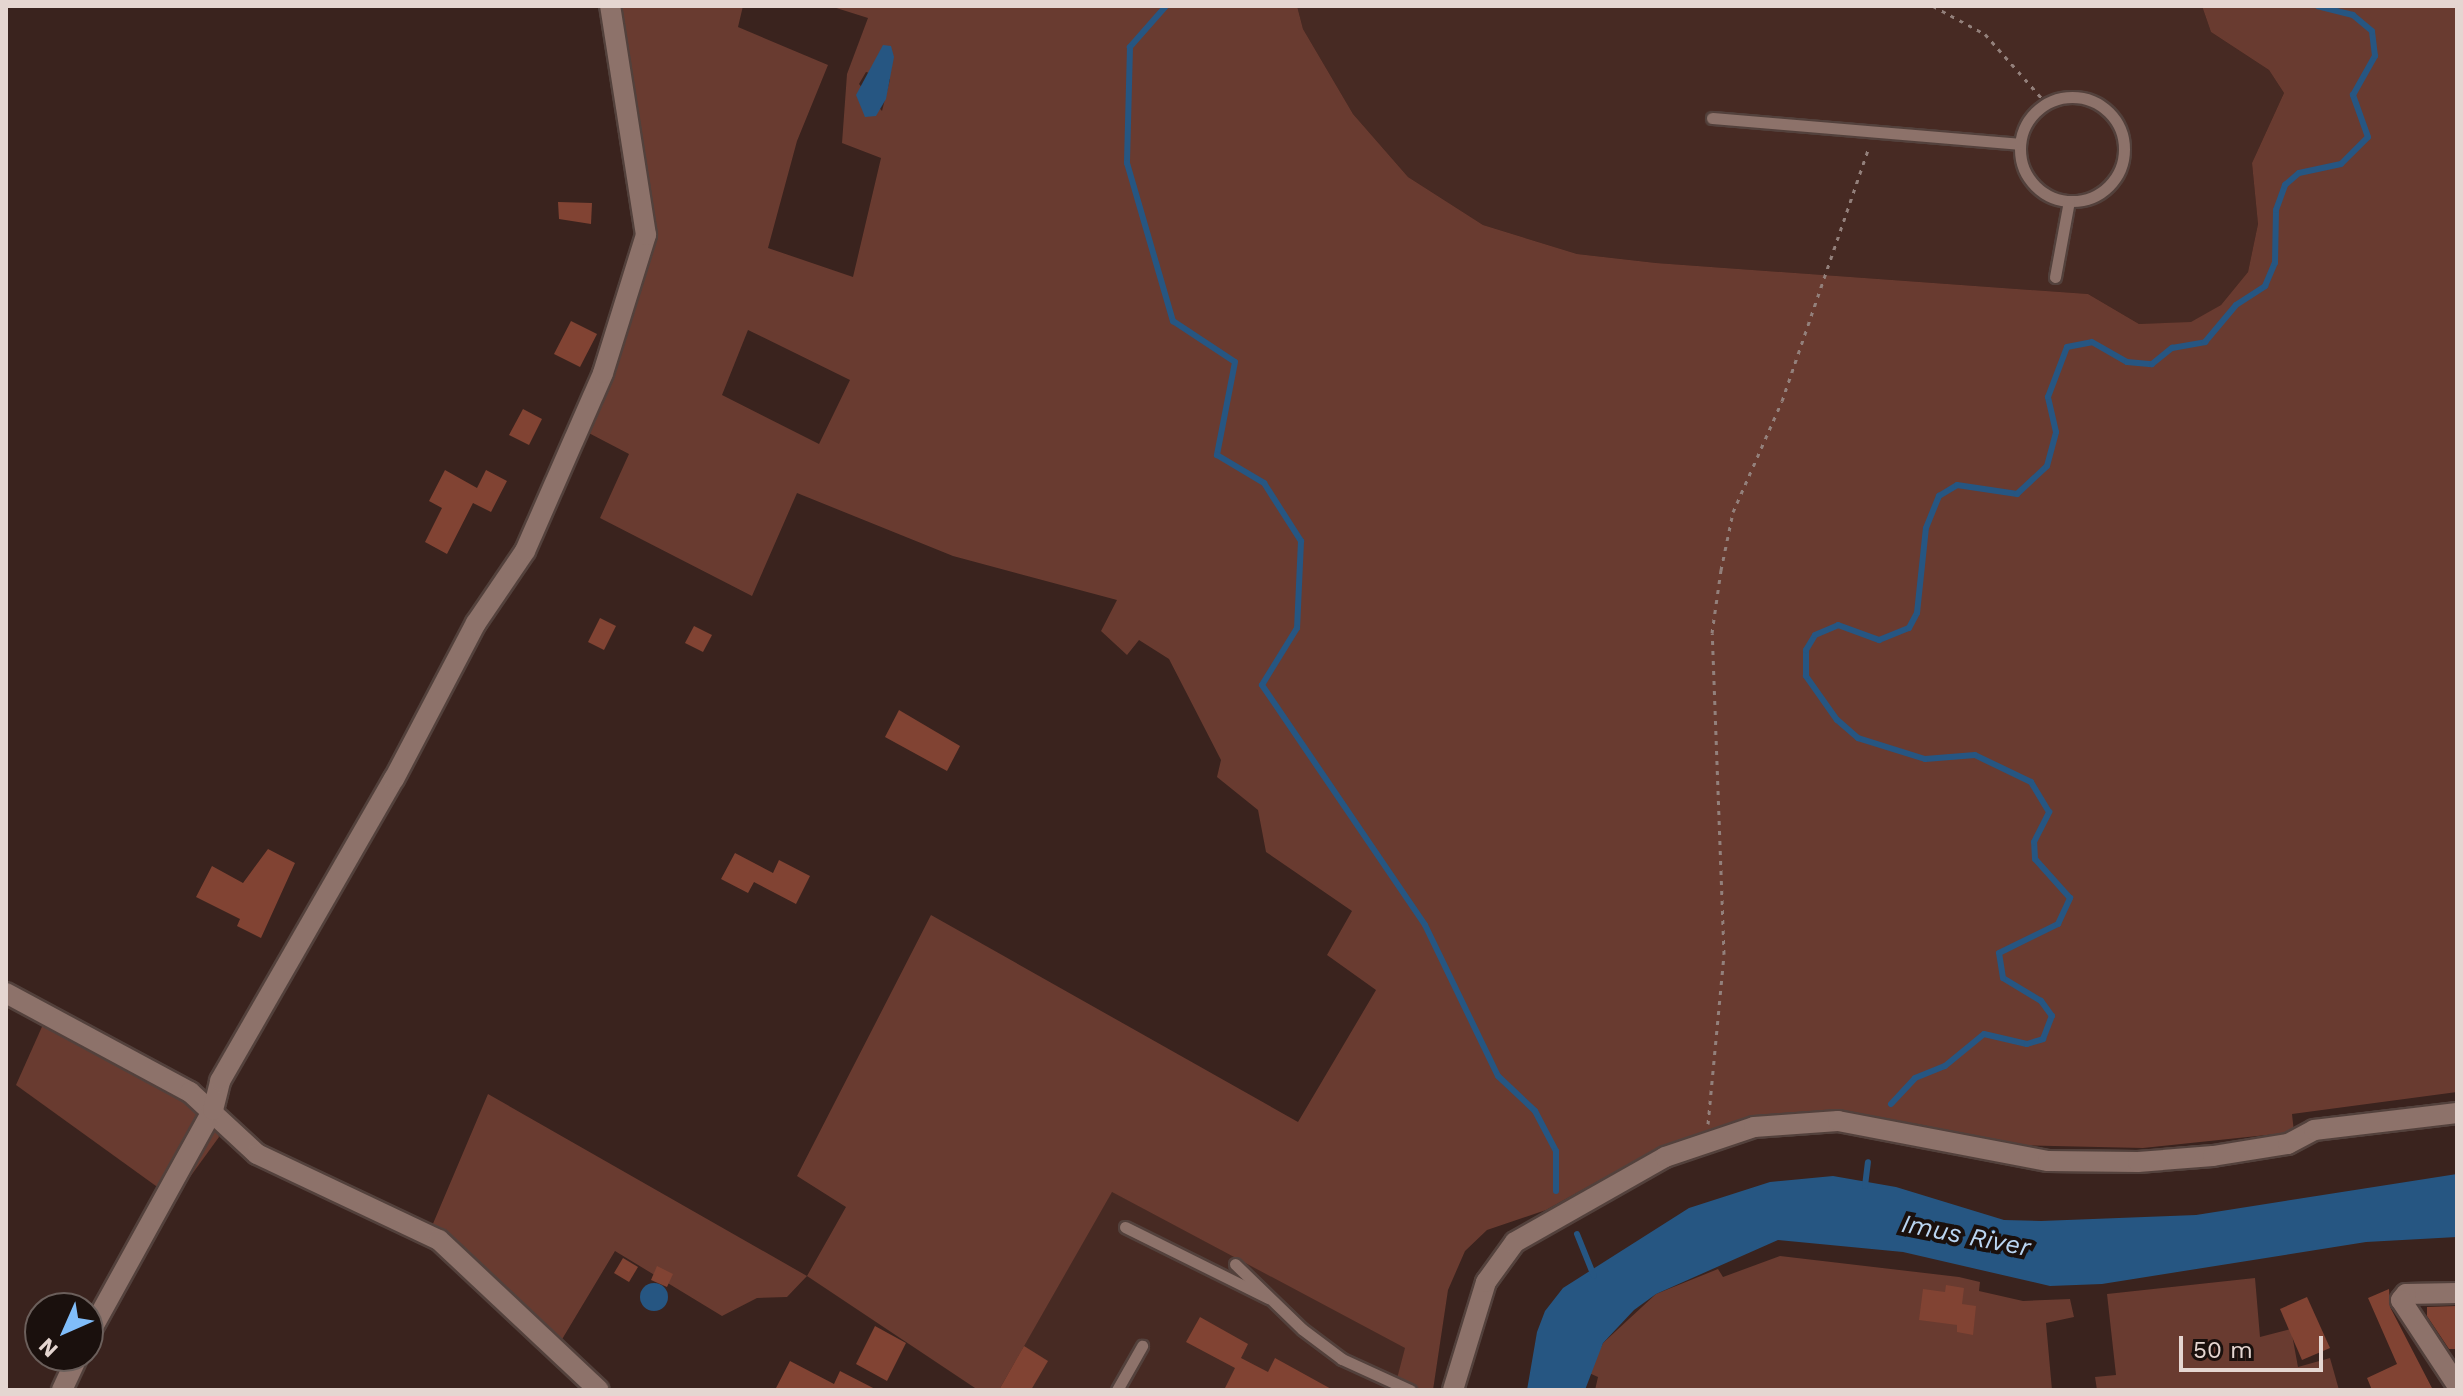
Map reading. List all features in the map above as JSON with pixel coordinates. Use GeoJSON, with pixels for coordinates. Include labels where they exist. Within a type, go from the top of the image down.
{"type":"FeatureCollection","features":[{"type":"Feature","properties":{"kind":"street"},"geometry":{"type":"LineString","coordinates":[[104,1307],[213,1110],[220,1081],[394,779],[476,623],[525,551],[603,373],[646,235],[610,6]]}},
{"type":"Feature","properties":{"kind":"street"},"geometry":{"type":"LineString","coordinates":[[6,993],[167,1079],[213,1110],[257,1154],[439,1240],[599,1390]]}},
{"type":"Feature","properties":{"kind":"street"},"geometry":{"type":"LineString","coordinates":[[1453,1390],[1486,1282],[1515,1242],[1665,1157],[1754,1127],[1838,1121],[2048,1161],[2138,1162],[2213,1156],[2288,1144],[2314,1130],[2457,1113]]}},
{"type":"Feature","properties":{"kind":"street"},"geometry":{"type":"LineString","coordinates":[[2457,1293],[2406,1294],[2402,1302],[2447,1360],[2457,1385]]}},
{"type":"Feature","properties":{"kind":"lane"},"geometry":{"type":"LineString","coordinates":[[2070,96],[2095,102],[2114,118],[2124,141],[2121,167],[2108,188],[2086,200],[2069,201],[2049,196],[2029,180],[2019,144],[2027,120],[2046,103],[2070,96]]}},
{"type":"Feature","properties":{"kind":"lane"},"geometry":{"type":"LineString","coordinates":[[1712,118],[2019,144]]}},
{"type":"Feature","properties":{"kind":"lane"},"geometry":{"type":"LineString","coordinates":[[2055,277],[2069,201]]}},
{"type":"Feature","properties":{"kind":"lane"},"geometry":{"type":"LineString","coordinates":[[1125,1227],[1272,1299]]}},
{"type":"Feature","properties":{"kind":"lane"},"geometry":{"type":"LineString","coordinates":[[1235,1264],[1342,1359],[1410,1390]]}},
{"type":"Feature","properties":{"kind":"lane"},"geometry":{"type":"LineString","coordinates":[[1117,1390],[1142,1346]]}},
{"type":"Feature","properties":{"kind":"path"},"geometry":{"type":"LineString","coordinates":[[1933,6],[1985,34],[2046,103]]}},
{"type":"Feature","properties":{"kind":"path"},"geometry":{"type":"LineString","coordinates":[[1706,1143],[1724,954],[1712,633],[1721,570],[1733,512],[1782,401],[1874,132]]}},
{"type":"Feature","properties":{"kind":"shaded area"},"geometry":{"type":"Polygon","coordinates":[[[618,6],[743,6],[738,27],[828,65],[797,141],[768,248],[853,277],[881,158],[842,143],[847,74],[868,18],[830,6],[1297,6],[1303,29],[1353,114],[1408,177],[1483,225],[1577,254],[1656,263],[2088,294],[2139,324],[2191,322],[2221,305],[2248,272],[2258,224],[2252,163],[2284,93],[2269,70],[2211,32],[2202,6],[2457,6],[2457,1092],[2292,1114],[2294,1132],[2143,1148],[2015,1145],[1918,1124],[1811,1111],[1731,1125],[1618,1170],[1546,1210],[1487,1230],[1465,1251],[1448,1290],[1433,1390],[1394,1390],[1405,1348],[1112,1192],[999,1390],[978,1390],[807,1276],[846,1207],[797,1176],[931,915],[1298,1122],[1376,990],[1327,955],[1352,911],[1266,852],[1258,810],[1217,777],[1221,760],[1169,659],[1139,640],[1127,655],[1101,631],[1117,600],[953,556],[797,493],[752,596],[600,518],[629,454],[583,430],[652,239],[653,211],[618,6]],[[866,72],[859,84],[882,111],[890,79],[866,72]],[[748,330],[722,395],[819,444],[850,380],[748,330]]]}},
{"type":"Feature","properties":{"kind":"shaded area"},"geometry":{"type":"Polygon","coordinates":[[[1297,6],[2202,6],[2211,32],[2269,70],[2284,93],[2252,163],[2258,224],[2248,272],[2221,305],[2192,323],[2139,324],[2088,294],[1656,263],[1577,254],[1483,225],[1408,177],[1353,114],[1303,29],[1297,6]]]}},
{"type":"Feature","properties":{"kind":"shaded area"},"geometry":{"type":"Polygon","coordinates":[[[45,1020],[183,1098],[214,1124],[219,1137],[174,1199],[16,1085],[45,1020]]]}},
{"type":"Feature","properties":{"kind":"shaded area"},"geometry":{"type":"Polygon","coordinates":[[[488,1094],[807,1276],[787,1297],[757,1298],[722,1316],[615,1251],[561,1341],[461,1246],[432,1226],[488,1094]]]}},
{"type":"Feature","properties":{"kind":"shaded area"},"geometry":{"type":"Polygon","coordinates":[[[1111,1191],[1406,1348],[1394,1390],[999,1390],[1111,1191]]]}},
{"type":"Feature","properties":{"kind":"shaded area"},"geometry":{"type":"Polygon","coordinates":[[[1780,1256],[1959,1277],[1980,1282],[1979,1291],[2023,1301],[2070,1299],[2074,1317],[2046,1323],[2052,1390],[1595,1390],[1598,1377],[1589,1373],[1603,1343],[1656,1294],[1718,1269],[1723,1277],[1780,1256]]]}},
{"type":"Feature","properties":{"kind":"shaded area"},"geometry":{"type":"Polygon","coordinates":[[[2255,1278],[2260,1337],[2291,1329],[2298,1367],[2330,1358],[2339,1390],[2097,1390],[2095,1377],[2116,1375],[2107,1294],[2255,1278]]]}},
{"type":"Feature","properties":{"kind":"water"},"geometry":{"type":"Polygon","coordinates":[[[883,45],[891,46],[894,57],[886,99],[876,116],[865,117],[856,95],[883,45]]]}},
{"type":"Feature","properties":{"kind":"water","name":"Imus River"},"geometry":{"type":"Polygon","coordinates":[[[2457,1174],[2457,1237],[2366,1242],[2102,1284],[2050,1286],[1903,1252],[1778,1240],[1656,1294],[1634,1310],[1603,1343],[1585,1390],[1527,1390],[1537,1332],[1545,1311],[1563,1288],[1689,1208],[1770,1182],[1833,1176],[1896,1187],[2004,1220],[2041,1221],[2196,1215],[2457,1174]]]}},
{"type":"Feature","properties":{"kind":"water"},"geometry":{"type":"Polygon","coordinates":[[[654,1283],[664,1287],[668,1297],[664,1307],[654,1311],[644,1307],[640,1297],[644,1287],[654,1283]]]}},
{"type":"Feature","properties":{"kind":"building"},"geometry":{"type":"Polygon","coordinates":[[[558,202],[592,203],[591,224],[559,219],[558,202]]]}},
{"type":"Feature","properties":{"kind":"building"},"geometry":{"type":"Polygon","coordinates":[[[571,321],[597,334],[580,367],[554,354],[571,321]]]}},
{"type":"Feature","properties":{"kind":"building"},"geometry":{"type":"Polygon","coordinates":[[[523,409],[542,419],[529,445],[509,435],[523,409]]]}},
{"type":"Feature","properties":{"kind":"building"},"geometry":{"type":"Polygon","coordinates":[[[445,470],[477,488],[486,470],[507,481],[491,512],[473,503],[447,554],[425,542],[442,508],[429,501],[445,470]]]}},
{"type":"Feature","properties":{"kind":"building"},"geometry":{"type":"Polygon","coordinates":[[[600,618],[616,626],[604,650],[588,642],[600,618]]]}},
{"type":"Feature","properties":{"kind":"building"},"geometry":{"type":"Polygon","coordinates":[[[694,626],[712,635],[703,652],[685,643],[694,626]]]}},
{"type":"Feature","properties":{"kind":"building"},"geometry":{"type":"Polygon","coordinates":[[[899,710],[960,746],[947,771],[885,737],[899,710]]]}},
{"type":"Feature","properties":{"kind":"building"},"geometry":{"type":"Polygon","coordinates":[[[268,849],[295,863],[261,938],[237,926],[240,919],[196,897],[212,866],[243,883],[268,849]]]}},
{"type":"Feature","properties":{"kind":"building"},"geometry":{"type":"Polygon","coordinates":[[[735,853],[773,873],[779,860],[810,876],[796,904],[754,882],[748,893],[721,879],[735,853]]]}},
{"type":"Feature","properties":{"kind":"building"},"geometry":{"type":"Polygon","coordinates":[[[623,1258],[638,1267],[629,1282],[614,1273],[623,1258]]]}},
{"type":"Feature","properties":{"kind":"building"},"geometry":{"type":"Polygon","coordinates":[[[657,1266],[673,1274],[667,1287],[651,1280],[657,1266]]]}},
{"type":"Feature","properties":{"kind":"building"},"geometry":{"type":"Polygon","coordinates":[[[1946,1285],[1964,1288],[1962,1304],[1976,1306],[1973,1335],[1957,1332],[1957,1325],[1919,1320],[1923,1289],[1945,1292],[1946,1285]]]}},
{"type":"Feature","properties":{"kind":"building"},"geometry":{"type":"Polygon","coordinates":[[[2389,1289],[2390,1307],[2433,1390],[2372,1390],[2367,1378],[2397,1364],[2368,1298],[2389,1289]]]}},
{"type":"Feature","properties":{"kind":"building"},"geometry":{"type":"Polygon","coordinates":[[[2307,1297],[2330,1348],[2302,1360],[2280,1309],[2307,1297]]]}},
{"type":"Feature","properties":{"kind":"building"},"geometry":{"type":"Polygon","coordinates":[[[2457,1306],[2457,1349],[2449,1349],[2427,1316],[2427,1307],[2457,1306]]]}},
{"type":"Feature","properties":{"kind":"building"},"geometry":{"type":"Polygon","coordinates":[[[1200,1317],[1248,1344],[1241,1358],[1268,1372],[1275,1358],[1333,1390],[1224,1390],[1235,1368],[1186,1342],[1200,1317]]]}},
{"type":"Feature","properties":{"kind":"building"},"geometry":{"type":"Polygon","coordinates":[[[875,1326],[906,1343],[887,1381],[856,1364],[875,1326]]]}},
{"type":"Feature","properties":{"kind":"building"},"geometry":{"type":"Polygon","coordinates":[[[1024,1346],[1048,1361],[1031,1390],[999,1390],[1024,1346]]]}},
{"type":"Feature","properties":{"kind":"building"},"geometry":{"type":"Polygon","coordinates":[[[790,1361],[834,1384],[840,1371],[877,1390],[775,1390],[790,1361]]]}},
{"type":"Feature","properties":{"kind":"waterway"},"geometry":{"type":"LineString","coordinates":[[1166,6],[1130,47],[1127,163],[1173,321],[1235,362],[1217,455],[1264,483],[1301,541],[1297,628],[1262,685],[1425,925],[1498,1076],[1535,1111],[1556,1151],[1556,1191]]}},
{"type":"Feature","properties":{"kind":"waterway"},"geometry":{"type":"LineString","coordinates":[[1891,1104],[1915,1078],[1945,1066],[1984,1034],[2027,1044],[2043,1039],[2052,1016],[2041,1001],[2003,978],[1999,953],[2058,924],[2070,898],[2035,859],[2034,842],[2049,812],[2031,782],[1975,755],[1925,759],[1858,738],[1837,720],[1806,676],[1806,650],[1815,635],[1838,625],[1879,640],[1909,628],[1917,613],[1926,528],[1939,496],[1957,485],[2017,494],[2047,466],[2056,432],[2048,397],[2067,347],[2092,342],[2127,362],[2152,364],[2172,348],[2205,342],[2236,305],[2265,286],[2275,263],[2276,210],[2285,185],[2299,173],[2341,164],[2368,137],[2353,95],[2375,56],[2372,31],[2353,15],[2318,6]]}},
{"type":"Feature","properties":{"kind":"waterway"},"geometry":{"type":"LineString","coordinates":[[1865,1186],[1868,1162]]}},
{"type":"Feature","properties":{"kind":"waterway"},"geometry":{"type":"LineString","coordinates":[[1577,1234],[1594,1276]]}}]}
